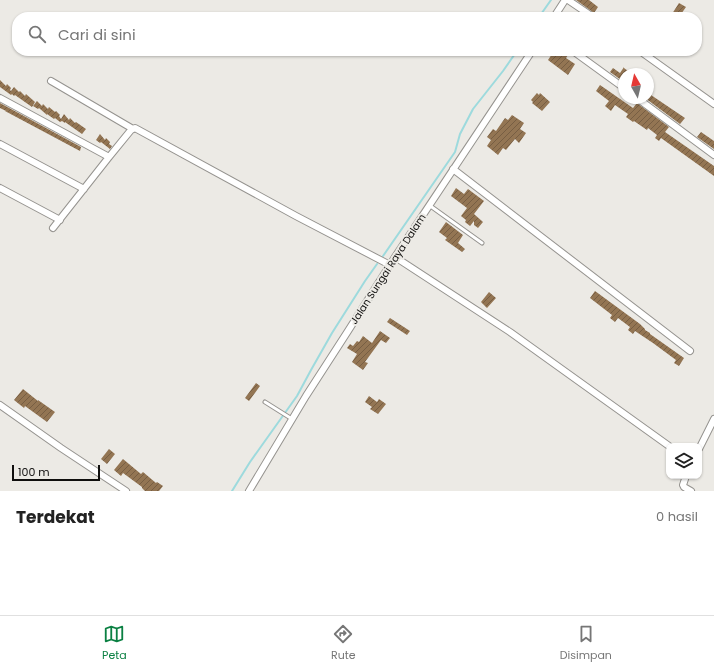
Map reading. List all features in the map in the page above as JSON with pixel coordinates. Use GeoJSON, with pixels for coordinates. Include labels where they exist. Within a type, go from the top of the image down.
{"type":"FeatureCollection","features":[{"type":"Feature","properties":{"kind":"street"},"geometry":{"type":"LineString","coordinates":[[557,12],[564,0]]}},
{"type":"Feature","properties":{"kind":"street"},"geometry":{"type":"LineString","coordinates":[[568,0],[586,12]]}},
{"type":"Feature","properties":{"kind":"street","name":"Jalan Sungai Raya Dalam"},"geometry":{"type":"LineString","coordinates":[[249,491],[290,417],[306,396],[429,205],[529,56]]}},
{"type":"Feature","properties":{"kind":"street"},"geometry":{"type":"LineString","coordinates":[[580,56],[618,84]]}},
{"type":"Feature","properties":{"kind":"street"},"geometry":{"type":"LineString","coordinates":[[647,56],[714,104]]}},
{"type":"Feature","properties":{"kind":"street"},"geometry":{"type":"LineString","coordinates":[[51,81],[133,129],[135,128],[140,130],[296,216],[390,265]]}},
{"type":"Feature","properties":{"kind":"street"},"geometry":{"type":"LineString","coordinates":[[0,98],[109,157]]}},
{"type":"Feature","properties":{"kind":"street"},"geometry":{"type":"LineString","coordinates":[[645,104],[714,154]]}},
{"type":"Feature","properties":{"kind":"street"},"geometry":{"type":"LineString","coordinates":[[53,228],[133,129]]}},
{"type":"Feature","properties":{"kind":"street"},"geometry":{"type":"LineString","coordinates":[[0,144],[84,189]]}},
{"type":"Feature","properties":{"kind":"street"},"geometry":{"type":"LineString","coordinates":[[453,169],[690,351]]}},
{"type":"Feature","properties":{"kind":"street"},"geometry":{"type":"LineString","coordinates":[[0,188],[60,220]]}},
{"type":"Feature","properties":{"kind":"street"},"geometry":{"type":"LineString","coordinates":[[395,257],[510,332],[666,444]]}},
{"type":"Feature","properties":{"kind":"street"},"geometry":{"type":"LineString","coordinates":[[0,405],[126,491]]}},
{"type":"Feature","properties":{"kind":"street"},"geometry":{"type":"LineString","coordinates":[[702,443],[714,419]]}},
{"type":"Feature","properties":{"kind":"street"},"geometry":{"type":"LineString","coordinates":[[679,491],[684,479]]}},
{"type":"Feature","properties":{"kind":"street"},"geometry":{"type":"LineString","coordinates":[[682,483],[683,486],[691,491]]}},
{"type":"Feature","properties":{"kind":"lane"},"geometry":{"type":"LineString","coordinates":[[429,205],[482,243]]}},
{"type":"Feature","properties":{"kind":"lane"},"geometry":{"type":"LineString","coordinates":[[265,402],[290,417]]}},
{"type":"Feature","properties":{"kind":"building"},"geometry":{"type":"Polygon","coordinates":[[[576,0],[589,0],[598,7],[595,12],[576,0]]]}},
{"type":"Feature","properties":{"kind":"building"},"geometry":{"type":"Polygon","coordinates":[[[679,3],[686,7],[682,12],[673,12],[679,3]]]}},
{"type":"Feature","properties":{"kind":"building"},"geometry":{"type":"Polygon","coordinates":[[[551,56],[567,56],[566,58],[575,64],[568,75],[548,60],[551,56]]]}},
{"type":"Feature","properties":{"kind":"building"},"geometry":{"type":"Polygon","coordinates":[[[613,68],[618,72],[618,78],[610,72],[613,68]]]}},
{"type":"Feature","properties":{"kind":"building"},"geometry":{"type":"Polygon","coordinates":[[[0,80],[6,86],[7,84],[11,88],[11,91],[14,87],[25,96],[26,94],[35,102],[32,107],[0,87],[0,80]]]}},
{"type":"Feature","properties":{"kind":"building"},"geometry":{"type":"Polygon","coordinates":[[[600,85],[618,98],[618,104],[627,104],[633,108],[636,104],[638,104],[669,127],[665,132],[714,166],[714,176],[661,138],[659,141],[655,138],[657,135],[648,128],[647,130],[626,117],[628,114],[615,105],[611,111],[605,106],[609,101],[596,91],[600,85]]]}},
{"type":"Feature","properties":{"kind":"building"},"geometry":{"type":"Polygon","coordinates":[[[537,93],[539,95],[540,93],[550,102],[542,111],[532,103],[533,102],[531,100],[537,93]]]}},
{"type":"Feature","properties":{"kind":"building"},"geometry":{"type":"Polygon","coordinates":[[[654,97],[685,118],[680,124],[653,104],[654,97]]]}},
{"type":"Feature","properties":{"kind":"building"},"geometry":{"type":"Polygon","coordinates":[[[37,101],[42,106],[43,104],[48,109],[49,107],[55,112],[56,111],[60,115],[59,116],[61,119],[64,114],[69,120],[70,118],[75,123],[76,122],[86,129],[82,134],[65,122],[60,122],[47,115],[39,108],[38,109],[33,106],[37,101]]]}},
{"type":"Feature","properties":{"kind":"building"},"geometry":{"type":"Polygon","coordinates":[[[0,103],[81,147],[80,151],[0,108],[0,103]]]}},
{"type":"Feature","properties":{"kind":"building"},"geometry":{"type":"Polygon","coordinates":[[[512,115],[524,123],[520,129],[526,133],[519,143],[515,139],[506,150],[503,148],[498,155],[487,146],[491,140],[487,137],[493,129],[496,131],[505,118],[508,120],[512,115]]]}},
{"type":"Feature","properties":{"kind":"building"},"geometry":{"type":"Polygon","coordinates":[[[701,132],[714,141],[714,149],[697,137],[701,132]]]}},
{"type":"Feature","properties":{"kind":"building"},"geometry":{"type":"Polygon","coordinates":[[[100,134],[105,140],[106,138],[110,142],[109,144],[112,146],[110,149],[96,140],[100,134]]]}},
{"type":"Feature","properties":{"kind":"building"},"geometry":{"type":"Polygon","coordinates":[[[456,188],[464,194],[468,189],[484,201],[474,214],[483,222],[478,228],[474,225],[474,221],[470,226],[461,216],[467,208],[451,196],[456,188]]]}},
{"type":"Feature","properties":{"kind":"building"},"geometry":{"type":"Polygon","coordinates":[[[446,222],[463,235],[458,243],[465,249],[462,252],[445,240],[447,238],[439,232],[446,222]]]}},
{"type":"Feature","properties":{"kind":"building"},"geometry":{"type":"Polygon","coordinates":[[[595,291],[640,324],[650,334],[684,358],[679,366],[674,363],[676,360],[653,343],[635,331],[633,334],[628,330],[630,327],[618,318],[615,322],[610,318],[612,315],[590,298],[595,291]]]}},
{"type":"Feature","properties":{"kind":"building"},"geometry":{"type":"Polygon","coordinates":[[[489,292],[496,298],[487,308],[481,302],[489,292]]]}},
{"type":"Feature","properties":{"kind":"building"},"geometry":{"type":"Polygon","coordinates":[[[390,318],[410,331],[407,335],[387,322],[390,318]]]}},
{"type":"Feature","properties":{"kind":"building"},"geometry":{"type":"Polygon","coordinates":[[[380,331],[390,338],[386,343],[381,340],[365,362],[368,363],[363,370],[352,362],[357,354],[347,348],[350,344],[353,346],[357,341],[359,342],[363,336],[372,343],[380,331]]]}},
{"type":"Feature","properties":{"kind":"building"},"geometry":{"type":"Polygon","coordinates":[[[256,383],[260,386],[249,401],[245,398],[256,383]]]}},
{"type":"Feature","properties":{"kind":"building"},"geometry":{"type":"Polygon","coordinates":[[[23,389],[55,412],[47,422],[14,400],[23,389]]]}},
{"type":"Feature","properties":{"kind":"building"},"geometry":{"type":"Polygon","coordinates":[[[369,396],[377,402],[379,399],[386,404],[378,414],[370,409],[372,407],[365,402],[369,396]]]}},
{"type":"Feature","properties":{"kind":"building"},"geometry":{"type":"Polygon","coordinates":[[[109,449],[115,454],[107,464],[101,459],[109,449]]]}},
{"type":"Feature","properties":{"kind":"building"},"geometry":{"type":"Polygon","coordinates":[[[123,459],[141,474],[143,472],[156,483],[157,482],[163,486],[159,491],[145,491],[123,473],[121,476],[114,470],[123,459]]]}},
{"type":"Feature","properties":{"kind":"waterway"},"geometry":{"type":"LineString","coordinates":[[543,12],[551,0]]}},
{"type":"Feature","properties":{"kind":"waterway"},"geometry":{"type":"LineString","coordinates":[[383,256],[455,152],[460,134],[473,109],[514,56]]}},
{"type":"Feature","properties":{"kind":"waterway"},"geometry":{"type":"LineString","coordinates":[[232,491],[250,462],[297,396],[332,333],[377,264]]}}]}
